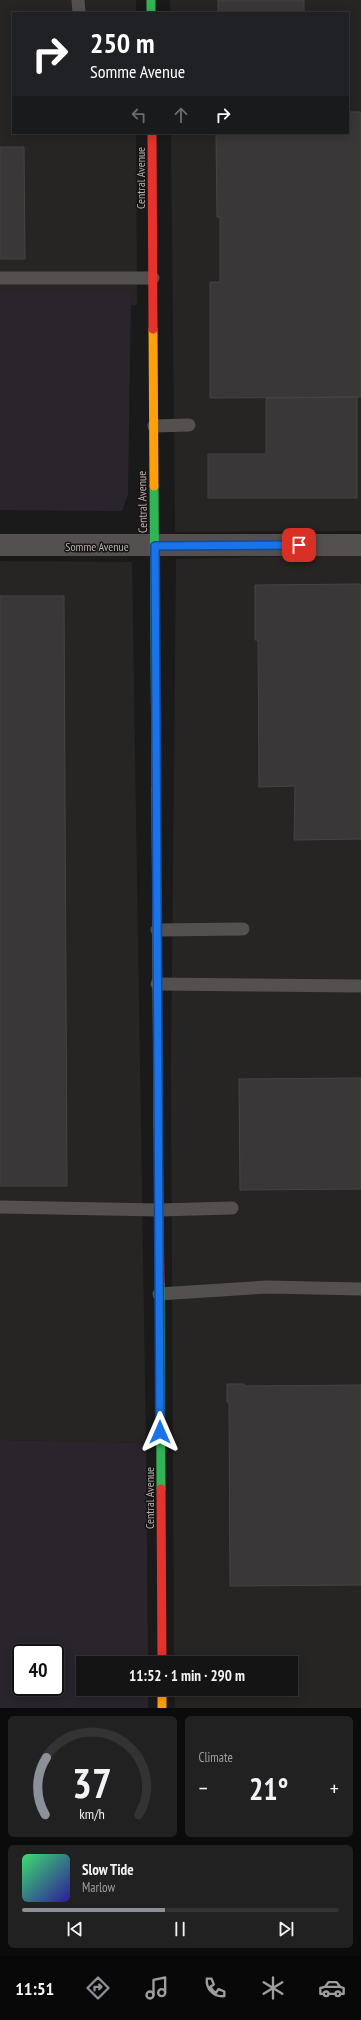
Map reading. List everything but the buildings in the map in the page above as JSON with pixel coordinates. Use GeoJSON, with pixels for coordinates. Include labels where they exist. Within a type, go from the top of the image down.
{"type":"FeatureCollection","features":[{"type":"Feature","properties":{"kind":"street"},"geometry":{"type":"LineString","coordinates":[[151,0],[151,12]]}},
{"type":"Feature","properties":{"kind":"street","name":"Central Avenue"},"geometry":{"type":"LineString","coordinates":[[152,134],[162,1656]]}},
{"type":"Feature","properties":{"kind":"street","name":"Somme Avenue"},"geometry":{"type":"LineString","coordinates":[[0,545],[361,545]]}},
{"type":"Feature","properties":{"kind":"street"},"geometry":{"type":"LineString","coordinates":[[162,1696],[162,1708]]}},
{"type":"Feature","properties":{"kind":"lane"},"geometry":{"type":"LineString","coordinates":[[78,0],[78,12]]}},
{"type":"Feature","properties":{"kind":"lane"},"geometry":{"type":"LineString","coordinates":[[0,278],[153,278]]}},
{"type":"Feature","properties":{"kind":"lane"},"geometry":{"type":"LineString","coordinates":[[154,426],[189,425]]}},
{"type":"Feature","properties":{"kind":"lane"},"geometry":{"type":"LineString","coordinates":[[157,930],[243,929]]}},
{"type":"Feature","properties":{"kind":"lane"},"geometry":{"type":"LineString","coordinates":[[157,984],[361,986]]}},
{"type":"Feature","properties":{"kind":"lane"},"geometry":{"type":"LineString","coordinates":[[0,1207],[159,1210],[232,1208]]}},
{"type":"Feature","properties":{"kind":"lane"},"geometry":{"type":"LineString","coordinates":[[160,1294],[267,1287],[361,1289]]}},
{"type":"Feature","properties":{"kind":"shaded area"},"geometry":{"type":"Polygon","coordinates":[[[0,0],[136,0],[136,12],[12,12],[12,134],[136,134],[137,305],[0,305],[0,0]]]}},
{"type":"Feature","properties":{"kind":"shaded area"},"geometry":{"type":"Polygon","coordinates":[[[170,0],[361,0],[361,531],[175,532],[171,134],[349,134],[349,12],[170,12],[170,0]]]}},
{"type":"Feature","properties":{"kind":"shaded area"},"geometry":{"type":"Polygon","coordinates":[[[0,291],[131,291],[128,494],[122,511],[0,510],[0,291]]]}},
{"type":"Feature","properties":{"kind":"shaded area"},"geometry":{"type":"Polygon","coordinates":[[[361,555],[361,1708],[175,1708],[174,1696],[298,1696],[298,1656],[174,1656],[171,1073],[176,559],[361,555]]]}},
{"type":"Feature","properties":{"kind":"shaded area"},"geometry":{"type":"Polygon","coordinates":[[[0,561],[132,562],[146,1443],[0,1440],[0,561]]]}},
{"type":"Feature","properties":{"kind":"shaded area"},"geometry":{"type":"Polygon","coordinates":[[[0,1440],[146,1443],[148,1656],[76,1656],[76,1696],[148,1696],[148,1708],[0,1708],[0,1440]]]}},
{"type":"Feature","properties":{"kind":"traffic: fast"},"geometry":{"type":"LineString","coordinates":[[151,0],[151,12]]}},
{"type":"Feature","properties":{"kind":"traffic: fast"},"geometry":{"type":"LineString","coordinates":[[154,486],[156,789]]}},
{"type":"Feature","properties":{"kind":"traffic: fast"},"geometry":{"type":"LineString","coordinates":[[160,1284],[161,1489]]}},
{"type":"Feature","properties":{"kind":"traffic: slow"},"geometry":{"type":"LineString","coordinates":[[153,329],[154,486]]}},
{"type":"Feature","properties":{"kind":"traffic: slow"},"geometry":{"type":"LineString","coordinates":[[156,789],[158,1126]]}},
{"type":"Feature","properties":{"kind":"traffic: slow"},"geometry":{"type":"LineString","coordinates":[[162,1696],[162,1708]]}},
{"type":"Feature","properties":{"kind":"traffic: jam"},"geometry":{"type":"LineString","coordinates":[[152,134],[153,329]]}},
{"type":"Feature","properties":{"kind":"traffic: jam"},"geometry":{"type":"LineString","coordinates":[[158,1126],[160,1284]]}},
{"type":"Feature","properties":{"kind":"traffic: jam"},"geometry":{"type":"LineString","coordinates":[[161,1489],[162,1656]]}},
{"type":"Feature","properties":{"kind":"route"},"geometry":{"type":"LineString","coordinates":[[160,1432],[155,546],[299,545]]}}]}
